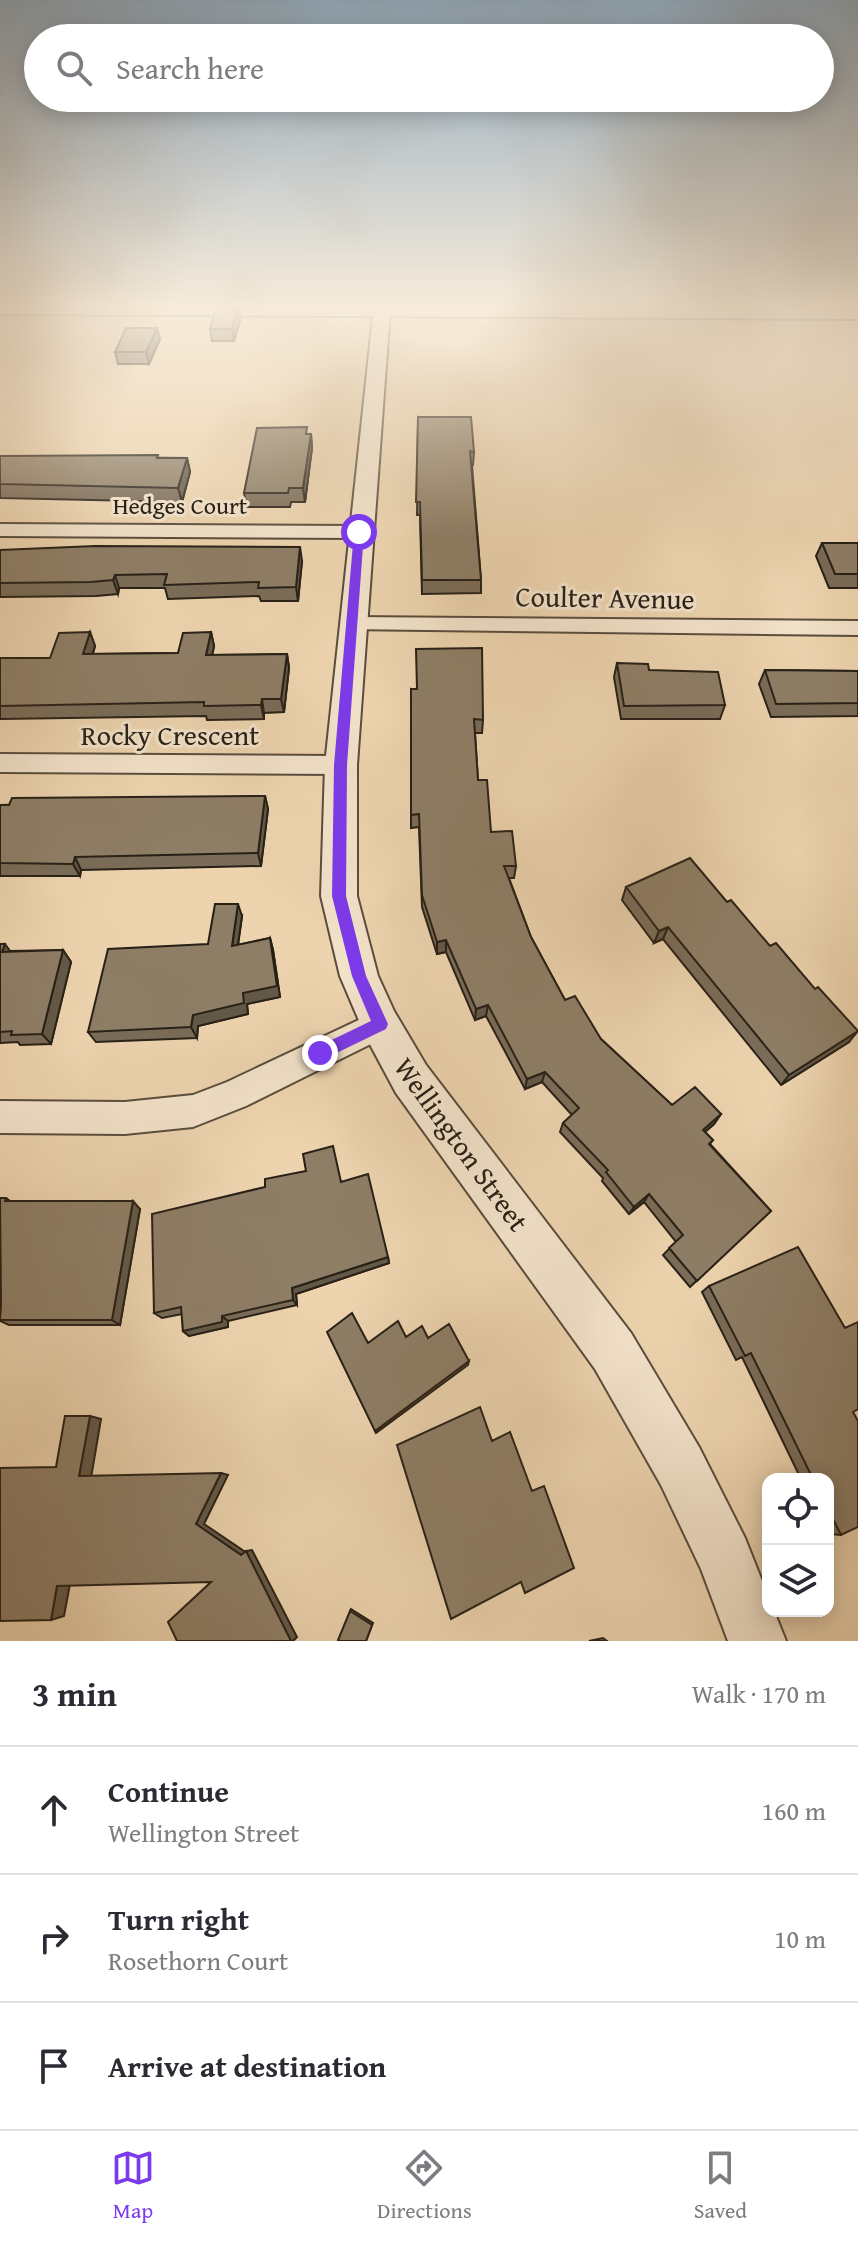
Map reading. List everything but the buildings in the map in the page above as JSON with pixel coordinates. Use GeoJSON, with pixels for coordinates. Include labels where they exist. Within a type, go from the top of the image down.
{"type":"FeatureCollection","features":[{"type":"Feature","properties":{"kind":"street","name":"Wellington Street"},"geometry":{"type":"LineString","coordinates":[[374,384],[341,765],[339,896],[359,976],[380,1024],[411,1079],[613,1351],[686,1479],[725,1558],[757,1641]]}},
{"type":"Feature","properties":{"kind":"street","name":"Hedges Court"},"geometry":{"type":"LineString","coordinates":[[0,530],[359,532]]}},
{"type":"Feature","properties":{"kind":"street","name":"Coulter Avenue"},"geometry":{"type":"LineString","coordinates":[[352,624],[858,628]]}},
{"type":"Feature","properties":{"kind":"street","name":"Rocky Crescent"},"geometry":{"type":"LineString","coordinates":[[0,763],[341,765]]}},
{"type":"Feature","properties":{"kind":"street"},"geometry":{"type":"LineString","coordinates":[[0,1117],[125,1118],[193,1111],[235,1095],[380,1024]]}},
{"type":"Feature","properties":{"kind":"route"},"geometry":{"type":"LineString","coordinates":[[320,1053],[380,1024],[359,976],[339,896],[341,765],[359,532]]}}]}
